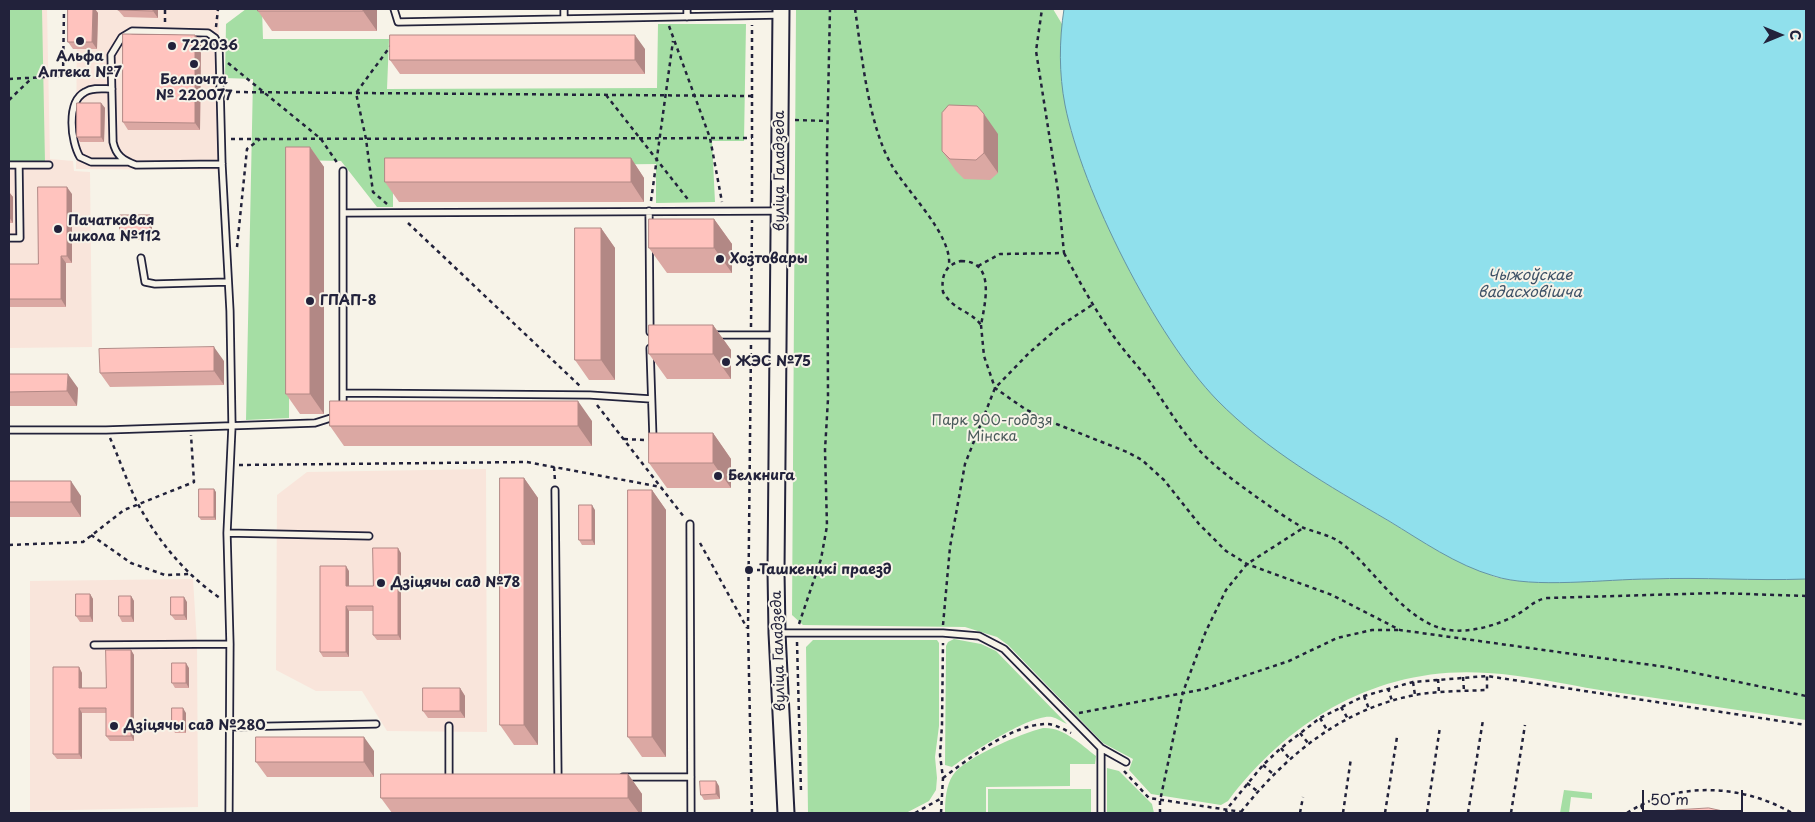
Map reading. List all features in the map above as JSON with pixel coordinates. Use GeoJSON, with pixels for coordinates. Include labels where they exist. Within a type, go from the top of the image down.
{"type":"FeatureCollection","features":[{"type":"Feature","properties":{"kind":"street","name":"вуліца Галадзеда"},"geometry":{"type":"LineString","coordinates":[[781,12],[777,633],[786,813]]}},
{"type":"Feature","properties":{"kind":"lane"},"geometry":{"type":"LineString","coordinates":[[394,9],[398,22],[752,16],[781,12]]}},
{"type":"Feature","properties":{"kind":"lane"},"geometry":{"type":"LineString","coordinates":[[564,9],[564,19]]}},
{"type":"Feature","properties":{"kind":"lane"},"geometry":{"type":"LineString","coordinates":[[688,9],[688,17]]}},
{"type":"Feature","properties":{"kind":"lane"},"geometry":{"type":"LineString","coordinates":[[126,162],[116,153],[113,142],[111,54],[122,37],[132,31],[208,33],[216,38],[219,46],[222,164],[230,311],[232,426],[226,533],[230,644],[228,727],[229,813]]}},
{"type":"Feature","properties":{"kind":"lane"},"geometry":{"type":"LineString","coordinates":[[112,89],[93,89],[78,97],[73,106],[74,146],[80,157],[91,162],[126,162],[136,165],[222,164]]}},
{"type":"Feature","properties":{"kind":"lane"},"geometry":{"type":"LineString","coordinates":[[9,238],[20,238],[19,165]]}},
{"type":"Feature","properties":{"kind":"lane"},"geometry":{"type":"LineString","coordinates":[[9,166],[49,166]]}},
{"type":"Feature","properties":{"kind":"lane"},"geometry":{"type":"LineString","coordinates":[[9,430],[106,430],[315,423],[338,416],[344,404],[343,171]]}},
{"type":"Feature","properties":{"kind":"lane"},"geometry":{"type":"LineString","coordinates":[[343,213],[780,210]]}},
{"type":"Feature","properties":{"kind":"lane"},"geometry":{"type":"LineString","coordinates":[[649,211],[651,399],[653,440],[660,444]]}},
{"type":"Feature","properties":{"kind":"lane"},"geometry":{"type":"LineString","coordinates":[[140,258],[145,282],[155,284],[227,282]]}},
{"type":"Feature","properties":{"kind":"lane"},"geometry":{"type":"LineString","coordinates":[[704,335],[779,335]]}},
{"type":"Feature","properties":{"kind":"lane"},"geometry":{"type":"LineString","coordinates":[[344,393],[590,395],[651,399]]}},
{"type":"Feature","properties":{"kind":"lane"},"geometry":{"type":"LineString","coordinates":[[555,490],[558,777]]}},
{"type":"Feature","properties":{"kind":"lane"},"geometry":{"type":"LineString","coordinates":[[690,524],[691,813]]}},
{"type":"Feature","properties":{"kind":"lane"},"geometry":{"type":"LineString","coordinates":[[226,533],[369,536]]}},
{"type":"Feature","properties":{"kind":"lane"},"geometry":{"type":"LineString","coordinates":[[777,633],[943,633],[979,636],[1004,649],[1101,751],[1126,762]]}},
{"type":"Feature","properties":{"kind":"lane"},"geometry":{"type":"LineString","coordinates":[[94,645],[230,644]]}},
{"type":"Feature","properties":{"kind":"lane"},"geometry":{"type":"LineString","coordinates":[[228,727],[376,724]]}},
{"type":"Feature","properties":{"kind":"lane"},"geometry":{"type":"LineString","coordinates":[[449,726],[449,777]]}},
{"type":"Feature","properties":{"kind":"lane"},"geometry":{"type":"LineString","coordinates":[[1101,751],[1101,813]]}},
{"type":"Feature","properties":{"kind":"lane"},"geometry":{"type":"LineString","coordinates":[[440,777],[459,777]]}},
{"type":"Feature","properties":{"kind":"lane"},"geometry":{"type":"LineString","coordinates":[[548,777],[568,777]]}},
{"type":"Feature","properties":{"kind":"lane"},"geometry":{"type":"LineString","coordinates":[[615,777],[691,777]]}},
{"type":"Feature","properties":{"kind":"path"},"geometry":{"type":"LineString","coordinates":[[9,79],[63,76],[64,9]]}},
{"type":"Feature","properties":{"kind":"path"},"geometry":{"type":"LineString","coordinates":[[164,32],[165,9]]}},
{"type":"Feature","properties":{"kind":"path"},"geometry":{"type":"LineString","coordinates":[[216,38],[218,9]]}},
{"type":"Feature","properties":{"kind":"path"},"geometry":{"type":"LineString","coordinates":[[801,793],[797,633],[821,559],[827,526],[825,450],[828,399],[827,121],[830,9]]}},
{"type":"Feature","properties":{"kind":"path"},"geometry":{"type":"LineString","coordinates":[[855,9],[863,63],[880,140],[892,166],[910,189],[944,242],[950,257],[949,265],[943,276],[943,292],[954,306],[971,315],[981,325]]}},
{"type":"Feature","properties":{"kind":"path"},"geometry":{"type":"LineString","coordinates":[[1042,9],[1036,51],[1058,191],[1064,253],[1092,304],[1185,433],[1208,460],[1250,492],[1304,528],[1328,534],[1344,545],[1368,567],[1392,596],[1422,619],[1450,630],[1481,628],[1500,622],[1519,614],[1539,599],[1547,598],[1717,592],[1806,596]]}},
{"type":"Feature","properties":{"kind":"path"},"geometry":{"type":"LineString","coordinates":[[752,16],[748,629],[752,813]]}},
{"type":"Feature","properties":{"kind":"path"},"geometry":{"type":"LineString","coordinates":[[666,18],[710,138],[724,210]]}},
{"type":"Feature","properties":{"kind":"path"},"geometry":{"type":"LineString","coordinates":[[407,22],[356,93],[366,139],[373,192],[590,395],[690,524],[748,629]]}},
{"type":"Feature","properties":{"kind":"path"},"geometry":{"type":"LineString","coordinates":[[649,211],[674,40]]}},
{"type":"Feature","properties":{"kind":"path"},"geometry":{"type":"LineString","coordinates":[[219,56],[321,139],[343,171]]}},
{"type":"Feature","properties":{"kind":"path"},"geometry":{"type":"LineString","coordinates":[[63,59],[112,59]]}},
{"type":"Feature","properties":{"kind":"path"},"geometry":{"type":"LineString","coordinates":[[9,100],[32,78]]}},
{"type":"Feature","properties":{"kind":"path"},"geometry":{"type":"LineString","coordinates":[[220,92],[752,96]]}},
{"type":"Feature","properties":{"kind":"path"},"geometry":{"type":"LineString","coordinates":[[606,95],[697,210]]}},
{"type":"Feature","properties":{"kind":"path"},"geometry":{"type":"LineString","coordinates":[[795,120],[827,121]]}},
{"type":"Feature","properties":{"kind":"path"},"geometry":{"type":"LineString","coordinates":[[221,139],[752,138]]}},
{"type":"Feature","properties":{"kind":"path"},"geometry":{"type":"LineString","coordinates":[[236,254],[247,149],[260,139]]}},
{"type":"Feature","properties":{"kind":"path"},"geometry":{"type":"LineString","coordinates":[[978,266],[1000,254],[1064,253]]}},
{"type":"Feature","properties":{"kind":"path"},"geometry":{"type":"LineString","coordinates":[[949,265],[968,261],[978,266],[982,271],[986,285],[981,325],[984,356],[988,372],[996,388],[1019,405],[1049,421],[1127,452],[1142,460],[1164,480],[1199,524],[1226,551],[1247,564],[1332,596],[1400,630]]}},
{"type":"Feature","properties":{"kind":"path"},"geometry":{"type":"LineString","coordinates":[[943,633],[950,547],[965,464],[996,388],[1052,333],[1092,304]]}},
{"type":"Feature","properties":{"kind":"path"},"geometry":{"type":"LineString","coordinates":[[9,546],[83,542],[124,510],[194,482],[191,428]]}},
{"type":"Feature","properties":{"kind":"path"},"geometry":{"type":"LineString","coordinates":[[106,430],[138,505],[164,547],[206,588],[223,600]]}},
{"type":"Feature","properties":{"kind":"path"},"geometry":{"type":"LineString","coordinates":[[624,439],[653,440]]}},
{"type":"Feature","properties":{"kind":"path"},"geometry":{"type":"LineString","coordinates":[[230,465],[527,462],[661,487]]}},
{"type":"Feature","properties":{"kind":"path"},"geometry":{"type":"LineString","coordinates":[[554,467],[555,490]]}},
{"type":"Feature","properties":{"kind":"path"},"geometry":{"type":"LineString","coordinates":[[1160,813],[1160,801],[1183,692],[1206,631],[1226,590],[1247,564],[1304,528]]}},
{"type":"Feature","properties":{"kind":"path"},"geometry":{"type":"LineString","coordinates":[[91,535],[131,563],[165,575],[191,574]]}},
{"type":"Feature","properties":{"kind":"path"},"geometry":{"type":"LineString","coordinates":[[1079,714],[1205,689],[1289,661],[1337,638],[1372,630],[1400,630],[1666,667],[1806,696]]}},
{"type":"Feature","properties":{"kind":"path"},"geometry":{"type":"LineString","coordinates":[[941,813],[942,778],[940,755],[943,640],[948,640]]}},
{"type":"Feature","properties":{"kind":"path"},"geometry":{"type":"LineString","coordinates":[[1101,751],[1113,760],[1149,798],[1241,813],[1258,791],[1289,758],[1327,730],[1369,709],[1415,695],[1487,690],[1487,676]]}},
{"type":"Feature","properties":{"kind":"path"},"geometry":{"type":"LineString","coordinates":[[1226,812],[1263,765],[1300,732],[1320,718],[1364,696],[1413,682],[1487,676],[1806,725]]}},
{"type":"Feature","properties":{"kind":"path"},"geometry":{"type":"LineString","coordinates":[[1463,677],[1464,691]]}},
{"type":"Feature","properties":{"kind":"path"},"geometry":{"type":"LineString","coordinates":[[1438,679],[1439,693]]}},
{"type":"Feature","properties":{"kind":"path"},"geometry":{"type":"LineString","coordinates":[[1413,682],[1415,695]]}},
{"type":"Feature","properties":{"kind":"path"},"geometry":{"type":"LineString","coordinates":[[1388,688],[1392,701]]}},
{"type":"Feature","properties":{"kind":"path"},"geometry":{"type":"LineString","coordinates":[[1364,696],[1369,709]]}},
{"type":"Feature","properties":{"kind":"path"},"geometry":{"type":"LineString","coordinates":[[1342,706],[1348,719]]}},
{"type":"Feature","properties":{"kind":"path"},"geometry":{"type":"LineString","coordinates":[[1320,718],[1327,730]]}},
{"type":"Feature","properties":{"kind":"path"},"geometry":{"type":"LineString","coordinates":[[1468,813],[1483,720]]}},
{"type":"Feature","properties":{"kind":"path"},"geometry":{"type":"LineString","coordinates":[[1511,813],[1524,725]]}},
{"type":"Feature","properties":{"kind":"path"},"geometry":{"type":"LineString","coordinates":[[942,778],[994,742],[1033,726],[1056,726],[1079,737]]}},
{"type":"Feature","properties":{"kind":"path"},"geometry":{"type":"LineString","coordinates":[[1427,813],[1440,727]]}},
{"type":"Feature","properties":{"kind":"path"},"geometry":{"type":"LineString","coordinates":[[1300,732],[1308,743]]}},
{"type":"Feature","properties":{"kind":"path"},"geometry":{"type":"LineString","coordinates":[[1385,813],[1397,737]]}},
{"type":"Feature","properties":{"kind":"path"},"geometry":{"type":"LineString","coordinates":[[1281,748],[1289,758]]}},
{"type":"Feature","properties":{"kind":"path"},"geometry":{"type":"LineString","coordinates":[[1343,813],[1351,758]]}},
{"type":"Feature","properties":{"kind":"path"},"geometry":{"type":"LineString","coordinates":[[1263,765],[1273,774]]}},
{"type":"Feature","properties":{"kind":"path"},"geometry":{"type":"LineString","coordinates":[[1247,783],[1258,791]]}},
{"type":"Feature","properties":{"kind":"path"},"geometry":{"type":"LineString","coordinates":[[1627,813],[1641,804],[1668,796],[1700,790],[1726,790],[1773,802],[1792,813]]}},
{"type":"Feature","properties":{"kind":"path"},"geometry":{"type":"LineString","coordinates":[[1300,813],[1303,797]]}},
{"type":"Feature","properties":{"kind":"path"},"geometry":{"type":"LineString","coordinates":[[915,813],[940,799]]}},
{"type":"Feature","properties":{"kind":"path"},"geometry":{"type":"LineString","coordinates":[[1641,804],[1644,813]]}},
{"type":"Feature","properties":{"kind":"shaded area"},"geometry":{"type":"Polygon","coordinates":[[[9,9],[47,9],[50,159],[73,161],[74,171],[90,172],[92,347],[9,348],[9,9]]]}},
{"type":"Feature","properties":{"kind":"shaded area"},"geometry":{"type":"Polygon","coordinates":[[[77,9],[219,9],[218,170],[76,169],[77,9]]]}},
{"type":"Feature","properties":{"kind":"shaded area","name":"Дзіцячы сад №78"},"geometry":{"type":"Polygon","coordinates":[[[486,469],[487,732],[387,731],[362,691],[316,691],[276,670],[277,495],[307,472],[486,469]]]}},
{"type":"Feature","properties":{"kind":"shaded area","name":"Дзіцячы сад №280"},"geometry":{"type":"Polygon","coordinates":[[[193,579],[197,644],[198,807],[30,811],[30,581],[193,579]]]}},
{"type":"Feature","properties":{"kind":"green space"},"geometry":{"type":"Polygon","coordinates":[[[9,9],[42,9],[45,163],[9,163],[9,9]]]}},
{"type":"Feature","properties":{"kind":"green space"},"geometry":{"type":"Polygon","coordinates":[[[246,9],[262,9],[263,39],[389,39],[387,89],[657,88],[658,24],[746,24],[744,141],[712,141],[715,202],[656,203],[656,164],[393,167],[393,207],[377,207],[341,161],[290,160],[289,418],[246,420],[253,79],[225,78],[226,24],[246,9]]]}},
{"type":"Feature","properties":{"kind":"green space","name":"Парк 900-годдзя Мінска"},"geometry":{"type":"Polygon","coordinates":[[[796,9],[1053,9],[1062,24],[1061,77],[1071,131],[1100,208],[1119,247],[1217,400],[1251,430],[1325,483],[1435,549],[1495,577],[1518,581],[1653,578],[1806,579],[1806,720],[1502,674],[1449,673],[1411,678],[1375,688],[1341,703],[1309,722],[1280,745],[1253,771],[1228,801],[1221,805],[1151,794],[1129,770],[1133,759],[1103,743],[1008,645],[997,637],[965,627],[803,625],[792,615],[796,9]]]}},
{"type":"Feature","properties":{"kind":"green space"},"geometry":{"type":"Polygon","coordinates":[[[954,639],[981,644],[996,651],[1067,724],[1052,717],[1043,717],[1030,721],[972,753],[952,767],[945,765],[946,646],[948,642],[954,639]]]}},
{"type":"Feature","properties":{"kind":"green space"},"geometry":{"type":"Polygon","coordinates":[[[813,640],[937,640],[939,643],[939,726],[935,757],[937,778],[936,790],[929,801],[906,813],[808,813],[806,647],[813,640]]]}},
{"type":"Feature","properties":{"kind":"green space"},"geometry":{"type":"Polygon","coordinates":[[[1043,728],[1058,730],[1071,737],[1096,756],[1095,764],[1070,764],[1070,786],[986,787],[986,813],[945,813],[947,788],[953,775],[959,768],[994,747],[1043,728]]]}},
{"type":"Feature","properties":{"kind":"green space"},"geometry":{"type":"Polygon","coordinates":[[[1107,768],[1119,771],[1152,804],[1154,813],[1107,813],[1107,768]]]}},
{"type":"Feature","properties":{"kind":"green space"},"geometry":{"type":"Polygon","coordinates":[[[988,789],[1091,789],[1091,813],[988,813],[988,789]]]}},
{"type":"Feature","properties":{"kind":"green space"},"geometry":{"type":"Polygon","coordinates":[[[1564,790],[1592,793],[1592,799],[1571,797],[1569,813],[1560,813],[1564,790]]]}},
{"type":"Feature","properties":{"kind":"water","name":"Чыжоўскае вадасховішча"},"geometry":{"type":"Polygon","coordinates":[[[1064,9],[1806,9],[1806,579],[1632,579],[1549,583],[1510,580],[1494,576],[1466,566],[1427,544],[1321,481],[1256,435],[1217,400],[1194,373],[1147,302],[1104,220],[1087,179],[1065,105],[1060,57],[1064,9]]]}},
{"type":"Feature","properties":{"kind":"building"},"geometry":{"type":"Polygon","coordinates":[[[68,9],[93,9],[92,42],[68,42],[68,9]]]}},
{"type":"Feature","properties":{"kind":"building"},"geometry":{"type":"Polygon","coordinates":[[[153,9],[153,11],[118,10],[153,9]]]}},
{"type":"Feature","properties":{"kind":"building"},"geometry":{"type":"Polygon","coordinates":[[[258,9],[363,9],[363,11],[258,11],[258,9]]]}},
{"type":"Feature","properties":{"kind":"building"},"geometry":{"type":"Polygon","coordinates":[[[123,34],[195,35],[195,123],[123,122],[123,34]]]}},
{"type":"Feature","properties":{"kind":"building"},"geometry":{"type":"Polygon","coordinates":[[[390,35],[635,35],[635,60],[390,60],[390,35]]]}},
{"type":"Feature","properties":{"kind":"building"},"geometry":{"type":"Polygon","coordinates":[[[77,103],[101,103],[101,137],[77,137],[77,103]]]}},
{"type":"Feature","properties":{"kind":"building"},"geometry":{"type":"Polygon","coordinates":[[[949,105],[977,106],[984,114],[984,153],[976,160],[950,159],[942,151],[942,113],[949,105]]]}},
{"type":"Feature","properties":{"kind":"building"},"geometry":{"type":"Polygon","coordinates":[[[286,147],[310,147],[310,394],[286,394],[286,147]]]}},
{"type":"Feature","properties":{"kind":"building"},"geometry":{"type":"Polygon","coordinates":[[[385,158],[631,158],[631,182],[385,182],[385,158]]]}},
{"type":"Feature","properties":{"kind":"building","name":"Пачатковая школа №112"},"geometry":{"type":"Polygon","coordinates":[[[38,187],[67,187],[67,256],[61,256],[61,299],[9,299],[9,264],[38,264],[38,187]]]}},
{"type":"Feature","properties":{"kind":"building"},"geometry":{"type":"Polygon","coordinates":[[[120,215],[150,215],[150,238],[120,238],[120,215]]]}},
{"type":"Feature","properties":{"kind":"building"},"geometry":{"type":"Polygon","coordinates":[[[649,219],[714,219],[714,248],[649,248],[649,219]]]}},
{"type":"Feature","properties":{"kind":"building"},"geometry":{"type":"Polygon","coordinates":[[[575,228],[601,228],[601,360],[575,360],[575,228]]]}},
{"type":"Feature","properties":{"kind":"building"},"geometry":{"type":"Polygon","coordinates":[[[649,325],[713,325],[713,354],[649,354],[649,325]]]}},
{"type":"Feature","properties":{"kind":"building"},"geometry":{"type":"Polygon","coordinates":[[[214,347],[214,371],[100,373],[99,349],[214,347]]]}},
{"type":"Feature","properties":{"kind":"building"},"geometry":{"type":"Polygon","coordinates":[[[9,374],[68,374],[67,391],[9,392],[9,374]]]}},
{"type":"Feature","properties":{"kind":"building"},"geometry":{"type":"Polygon","coordinates":[[[330,401],[578,401],[578,426],[330,426],[330,401]]]}},
{"type":"Feature","properties":{"kind":"building"},"geometry":{"type":"Polygon","coordinates":[[[649,433],[713,433],[713,463],[649,463],[649,433]]]}},
{"type":"Feature","properties":{"kind":"building"},"geometry":{"type":"Polygon","coordinates":[[[500,478],[524,478],[524,725],[500,725],[500,478]]]}},
{"type":"Feature","properties":{"kind":"building"},"geometry":{"type":"Polygon","coordinates":[[[9,481],[71,481],[71,502],[9,502],[9,481]]]}},
{"type":"Feature","properties":{"kind":"building"},"geometry":{"type":"Polygon","coordinates":[[[199,489],[214,489],[214,517],[199,517],[199,489]]]}},
{"type":"Feature","properties":{"kind":"building"},"geometry":{"type":"Polygon","coordinates":[[[628,490],[652,490],[652,737],[628,737],[628,490]]]}},
{"type":"Feature","properties":{"kind":"building"},"geometry":{"type":"Polygon","coordinates":[[[579,505],[592,505],[592,540],[579,540],[579,505]]]}},
{"type":"Feature","properties":{"kind":"building"},"geometry":{"type":"Polygon","coordinates":[[[373,548],[398,548],[398,635],[373,635],[373,606],[346,606],[346,652],[320,652],[320,566],[346,566],[346,586],[373,586],[373,548]]]}},
{"type":"Feature","properties":{"kind":"building"},"geometry":{"type":"Polygon","coordinates":[[[76,594],[90,594],[90,616],[76,616],[76,594]]]}},
{"type":"Feature","properties":{"kind":"building"},"geometry":{"type":"Polygon","coordinates":[[[119,596],[131,596],[131,616],[119,616],[119,596]]]}},
{"type":"Feature","properties":{"kind":"building"},"geometry":{"type":"Polygon","coordinates":[[[171,597],[184,597],[184,615],[171,615],[171,597]]]}},
{"type":"Feature","properties":{"kind":"building"},"geometry":{"type":"Polygon","coordinates":[[[106,650],[131,650],[131,736],[106,736],[106,708],[79,708],[79,754],[53,754],[53,667],[79,667],[79,688],[106,688],[106,650]]]}},
{"type":"Feature","properties":{"kind":"building"},"geometry":{"type":"Polygon","coordinates":[[[172,663],[186,663],[186,683],[172,683],[172,663]]]}},
{"type":"Feature","properties":{"kind":"building"},"geometry":{"type":"Polygon","coordinates":[[[423,688],[460,688],[460,711],[423,711],[423,688]]]}},
{"type":"Feature","properties":{"kind":"building"},"geometry":{"type":"Polygon","coordinates":[[[172,708],[183,708],[183,727],[172,727],[172,708]]]}},
{"type":"Feature","properties":{"kind":"building"},"geometry":{"type":"Polygon","coordinates":[[[256,737],[364,737],[364,762],[256,762],[256,737]]]}},
{"type":"Feature","properties":{"kind":"building"},"geometry":{"type":"Polygon","coordinates":[[[381,774],[628,774],[628,798],[381,798],[381,774]]]}},
{"type":"Feature","properties":{"kind":"building"},"geometry":{"type":"Polygon","coordinates":[[[700,781],[716,781],[716,794],[701,795],[700,781]]]}},
{"type":"Feature","properties":{"kind":"building"},"geometry":{"type":"Polygon","coordinates":[[[1709,808],[1732,813],[1666,813],[1676,810],[1709,808]]]}},
{"type":"Feature","properties":{"kind":"place","name":"Альфа Аптека №7"},"geometry":{"type":"Point","coordinates":[80,41]}},
{"type":"Feature","properties":{"kind":"place","name":"722036"},"geometry":{"type":"Point","coordinates":[172,46]}},
{"type":"Feature","properties":{"kind":"place","name":"Белпочта № 220077"},"geometry":{"type":"Point","coordinates":[194,64]}},
{"type":"Feature","properties":{"kind":"place","name":"Пачатковая школа №112"},"geometry":{"type":"Point","coordinates":[58,229]}},
{"type":"Feature","properties":{"kind":"place","name":"Хозтовары"},"geometry":{"type":"Point","coordinates":[720,259]}},
{"type":"Feature","properties":{"kind":"place","name":"ГПАП-8"},"geometry":{"type":"Point","coordinates":[310,301]}},
{"type":"Feature","properties":{"kind":"place","name":"ЖЭС №75"},"geometry":{"type":"Point","coordinates":[726,362]}},
{"type":"Feature","properties":{"kind":"place","name":"Белкнига"},"geometry":{"type":"Point","coordinates":[718,476]}},
{"type":"Feature","properties":{"kind":"place","name":"Ташкенцкі праезд"},"geometry":{"type":"Point","coordinates":[749,570]}},
{"type":"Feature","properties":{"kind":"place","name":"Дзіцячы сад №78"},"geometry":{"type":"Point","coordinates":[381,583]}},
{"type":"Feature","properties":{"kind":"place","name":"Дзіцячы сад №280"},"geometry":{"type":"Point","coordinates":[114,726]}}]}
